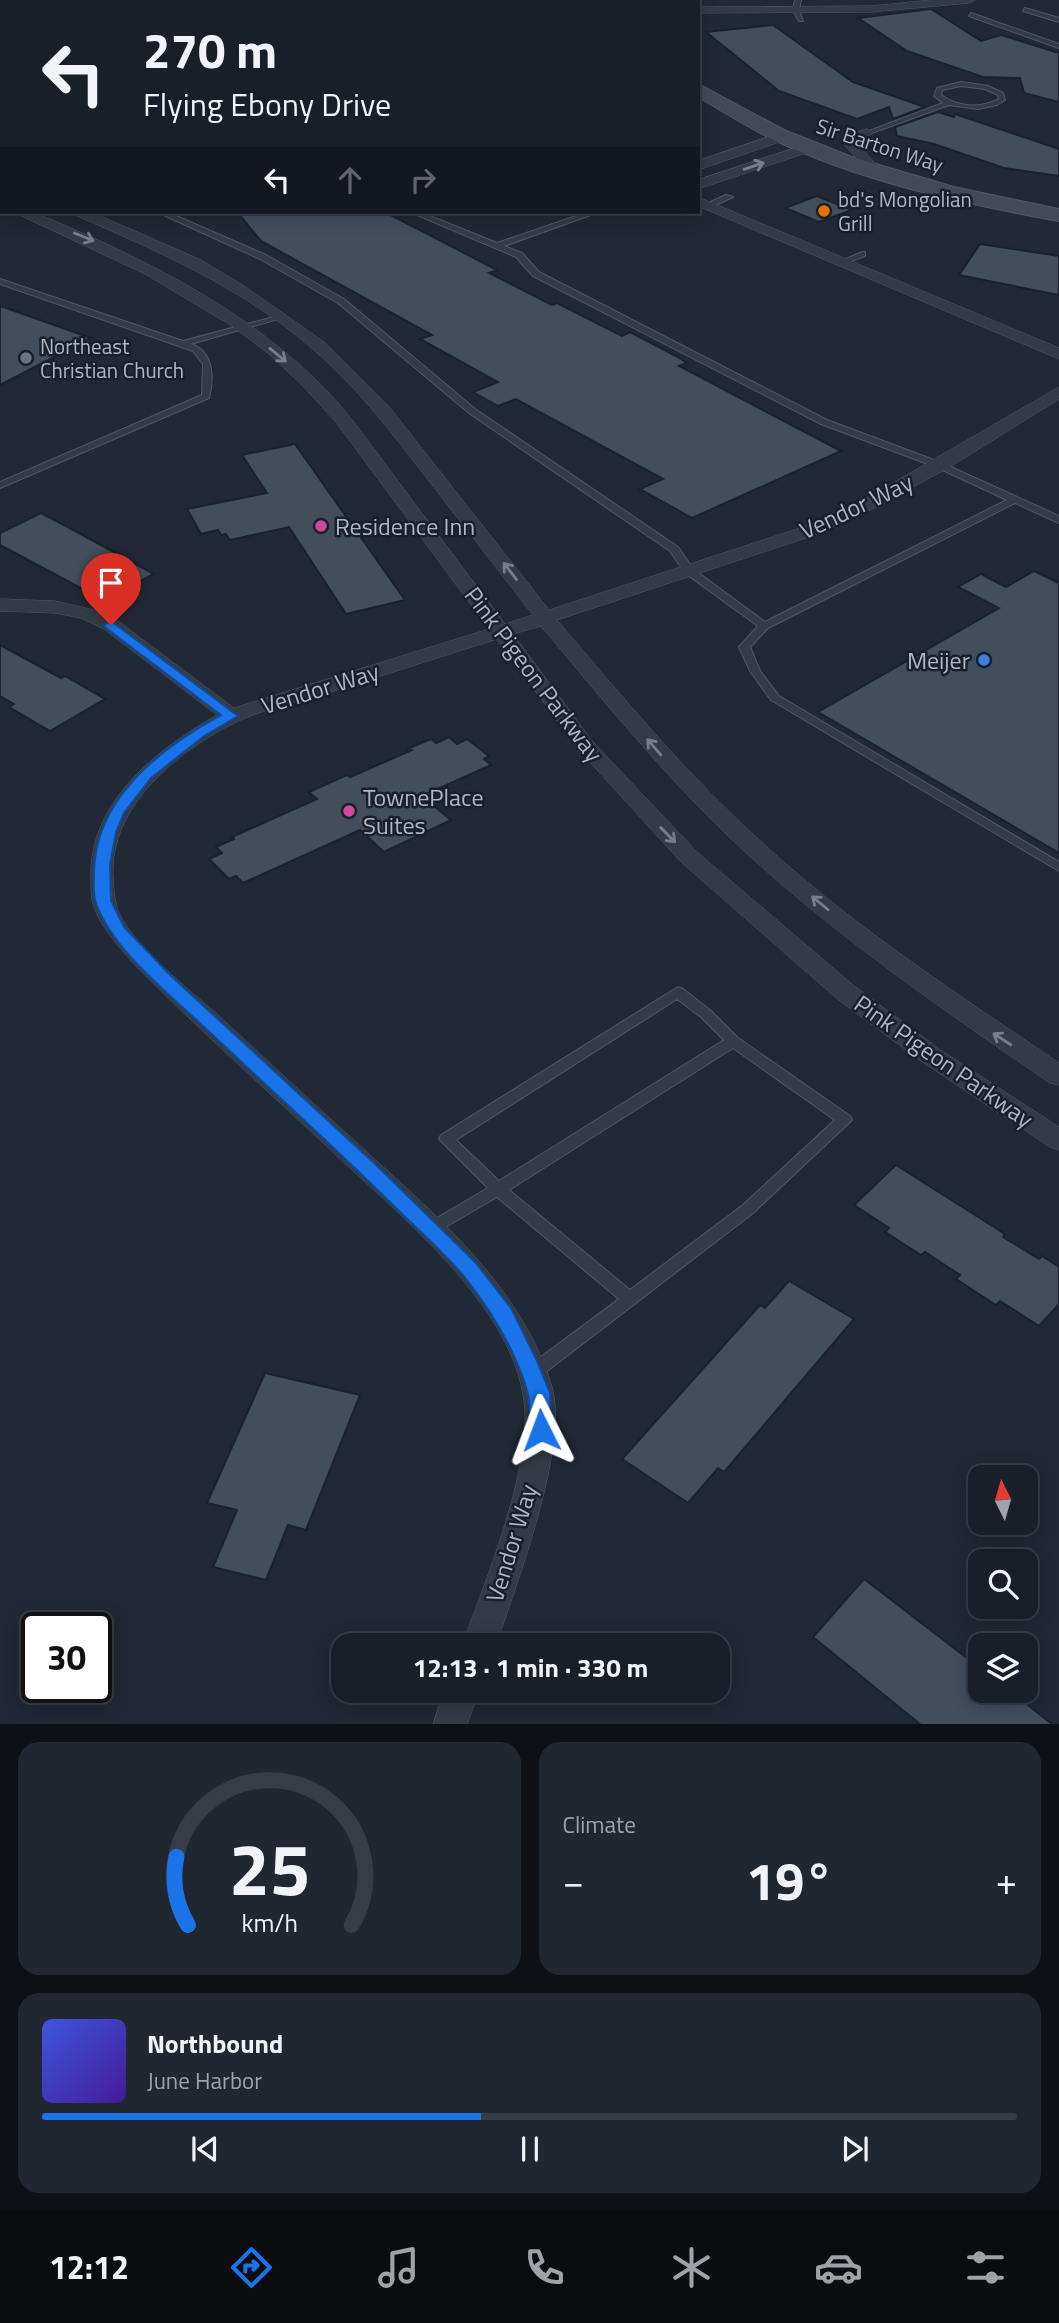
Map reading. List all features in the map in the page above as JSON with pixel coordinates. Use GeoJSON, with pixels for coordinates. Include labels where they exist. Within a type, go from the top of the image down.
{"type":"FeatureCollection","features":[{"type":"Feature","properties":{"kind":"main road","name":"Sir Barton Way"},"geometry":{"type":"LineString","coordinates":[[700,90],[783,136],[874,170],[953,192],[1059,215]]}},
{"type":"Feature","properties":{"kind":"street"},"geometry":{"type":"LineString","coordinates":[[700,2],[798,8],[877,0]]}},
{"type":"Feature","properties":{"kind":"street"},"geometry":{"type":"LineString","coordinates":[[700,10],[920,6],[969,0]]}},
{"type":"Feature","properties":{"kind":"street"},"geometry":{"type":"LineString","coordinates":[[867,133],[855,138],[851,144],[874,170]]}},
{"type":"Feature","properties":{"kind":"street"},"geometry":{"type":"LineString","coordinates":[[700,165],[783,136]]}},
{"type":"Feature","properties":{"kind":"street"},"geometry":{"type":"LineString","coordinates":[[700,184],[810,147]]}},
{"type":"Feature","properties":{"kind":"street"},"geometry":{"type":"LineString","coordinates":[[703,203],[1059,354]]}},
{"type":"Feature","properties":{"kind":"street","name":"Pink Pigeon Parkway"},"geometry":{"type":"LineString","coordinates":[[26,214],[97,243],[203,299],[281,356],[323,396],[585,745],[689,857],[844,991],[930,1055],[1059,1140]]}},
{"type":"Feature","properties":{"kind":"street","name":"Pink Pigeon Parkway"},"geometry":{"type":"LineString","coordinates":[[85,214],[194,262],[281,317],[349,373],[384,412],[545,618],[656,750],[763,856],[905,971],[1059,1076]]}},
{"type":"Feature","properties":{"kind":"street","name":"Vendor Way"},"geometry":{"type":"LineString","coordinates":[[483,1633],[531,1477],[541,1430],[539,1393],[504,1313],[468,1267],[163,978],[118,930],[103,901],[102,865],[108,832],[130,792],[146,774],[199,733],[231,716],[545,618],[806,532],[873,502],[940,465],[1059,392]]}},
{"type":"Feature","properties":{"kind":"street"},"geometry":{"type":"LineString","coordinates":[[0,605],[55,607],[87,614],[111,625],[231,716]]}},
{"type":"Feature","properties":{"kind":"street"},"geometry":{"type":"LineString","coordinates":[[450,1724],[458,1703]]}},
{"type":"Feature","properties":{"kind":"lane"},"geometry":{"type":"LineString","coordinates":[[1026,10],[1059,20]]}},
{"type":"Feature","properties":{"kind":"lane"},"geometry":{"type":"LineString","coordinates":[[971,15],[1059,46]]}},
{"type":"Feature","properties":{"kind":"lane"},"geometry":{"type":"LineString","coordinates":[[867,133],[949,103],[983,107],[998,103],[1003,96],[986,87],[952,85],[937,93],[940,99],[949,103]]}},
{"type":"Feature","properties":{"kind":"lane"},"geometry":{"type":"LineString","coordinates":[[703,203],[729,197]]}},
{"type":"Feature","properties":{"kind":"lane"},"geometry":{"type":"LineString","coordinates":[[166,214],[263,257],[341,300],[472,411],[674,549],[689,571],[764,626]]}},
{"type":"Feature","properties":{"kind":"lane"},"geometry":{"type":"LineString","coordinates":[[418,214],[519,255],[536,274],[824,422],[940,465],[1059,520]]}},
{"type":"Feature","properties":{"kind":"lane"},"geometry":{"type":"LineString","coordinates":[[499,245],[589,214]]}},
{"type":"Feature","properties":{"kind":"lane"},"geometry":{"type":"LineString","coordinates":[[843,262],[862,254]]}},
{"type":"Feature","properties":{"kind":"lane"},"geometry":{"type":"LineString","coordinates":[[0,281],[196,349],[207,364],[206,396],[0,485]]}},
{"type":"Feature","properties":{"kind":"lane"},"geometry":{"type":"LineString","coordinates":[[183,345],[281,317]]}},
{"type":"Feature","properties":{"kind":"lane"},"geometry":{"type":"LineString","coordinates":[[1016,499],[764,626],[744,647],[755,671],[775,698],[1059,867]]}},
{"type":"Feature","properties":{"kind":"lane"},"geometry":{"type":"LineString","coordinates":[[532,1373],[630,1299],[748,1209],[845,1121],[733,1041],[706,1014],[678,992],[446,1139],[498,1189],[630,1299]]}},
{"type":"Feature","properties":{"kind":"lane"},"geometry":{"type":"LineString","coordinates":[[429,1229],[498,1189],[733,1041]]}},
{"type":"Feature","properties":{"kind":"building"},"geometry":{"type":"Polygon","coordinates":[[[931,9],[981,41],[1001,35],[1059,53],[1059,102],[1024,93],[1020,78],[983,77],[907,51],[858,18],[931,9]]]}},
{"type":"Feature","properties":{"kind":"building"},"geometry":{"type":"Polygon","coordinates":[[[773,25],[853,82],[925,107],[893,119],[889,107],[857,119],[779,91],[706,32],[773,25]]]}},
{"type":"Feature","properties":{"kind":"building"},"geometry":{"type":"Polygon","coordinates":[[[938,112],[954,117],[955,114],[1059,149],[1059,176],[1004,168],[934,144],[897,136],[895,127],[938,112]]]}},
{"type":"Feature","properties":{"kind":"building"},"geometry":{"type":"Polygon","coordinates":[[[817,196],[852,210],[819,222],[785,208],[817,196]]]}},
{"type":"Feature","properties":{"kind":"building"},"geometry":{"type":"Polygon","coordinates":[[[239,214],[389,214],[497,270],[489,273],[552,305],[557,303],[622,336],[630,332],[676,356],[687,363],[679,366],[841,451],[692,518],[640,489],[663,479],[516,399],[498,406],[473,392],[498,382],[420,339],[432,335],[261,241],[239,214]]]}},
{"type":"Feature","properties":{"kind":"building"},"geometry":{"type":"Polygon","coordinates":[[[980,244],[1059,256],[1059,295],[959,275],[980,244]]]}},
{"type":"Feature","properties":{"kind":"building","name":"Northeast Christian Church"},"geometry":{"type":"Polygon","coordinates":[[[0,306],[91,338],[0,385],[0,306]]]}},
{"type":"Feature","properties":{"kind":"building","name":"Residence Inn"},"geometry":{"type":"Polygon","coordinates":[[[295,444],[405,600],[346,614],[289,527],[230,540],[218,530],[201,534],[187,509],[267,493],[242,455],[295,444]]]}},
{"type":"Feature","properties":{"kind":"building"},"geometry":{"type":"Polygon","coordinates":[[[41,513],[154,574],[103,600],[0,545],[0,533],[41,513]]]}},
{"type":"Feature","properties":{"kind":"building","name":"Meijer"},"geometry":{"type":"Polygon","coordinates":[[[1034,571],[1059,583],[1059,853],[818,712],[999,608],[958,587],[981,574],[1006,587],[1034,571]]]}},
{"type":"Feature","properties":{"kind":"building"},"geometry":{"type":"Polygon","coordinates":[[[0,645],[61,678],[65,676],[105,699],[50,731],[9,707],[14,704],[0,696],[0,645]]]}},
{"type":"Feature","properties":{"kind":"building","name":"TownePlace Suites"},"geometry":{"type":"Polygon","coordinates":[[[449,737],[457,744],[467,739],[489,756],[484,759],[491,765],[422,796],[451,820],[384,852],[360,830],[243,883],[236,876],[229,879],[209,859],[222,853],[216,847],[234,839],[232,837],[317,799],[309,792],[347,775],[350,777],[431,739],[436,743],[449,737]]]}},
{"type":"Feature","properties":{"kind":"building"},"geometry":{"type":"Polygon","coordinates":[[[896,1165],[1005,1234],[1003,1237],[1039,1259],[1042,1256],[1059,1267],[1059,1304],[1039,1326],[1000,1301],[996,1305],[956,1279],[960,1275],[925,1252],[921,1255],[885,1232],[889,1228],[854,1205],[896,1165]]]}},
{"type":"Feature","properties":{"kind":"building"},"geometry":{"type":"Polygon","coordinates":[[[789,1281],[854,1319],[724,1472],[718,1468],[688,1503],[622,1459],[760,1305],[765,1308],[789,1281]]]}},
{"type":"Feature","properties":{"kind":"building"},"geometry":{"type":"Polygon","coordinates":[[[265,1373],[360,1395],[306,1530],[288,1525],[266,1580],[213,1567],[237,1510],[207,1503],[265,1373]]]}},
{"type":"Feature","properties":{"kind":"building"},"geometry":{"type":"Polygon","coordinates":[[[864,1579],[968,1659],[968,1703],[1025,1703],[1052,1724],[920,1724],[813,1637],[864,1579]]]}},
{"type":"Feature","properties":{"kind":"place","name":"bd's Mongolian Grill"},"geometry":{"type":"Point","coordinates":[824,211]}},
{"type":"Feature","properties":{"kind":"place","name":"Northeast Christian Church"},"geometry":{"type":"Point","coordinates":[26,358]}},
{"type":"Feature","properties":{"kind":"place","name":"Residence Inn"},"geometry":{"type":"Point","coordinates":[321,526]}},
{"type":"Feature","properties":{"kind":"place","name":"Meijer"},"geometry":{"type":"Point","coordinates":[984,660]}},
{"type":"Feature","properties":{"kind":"place","name":"TownePlace Suites"},"geometry":{"type":"Point","coordinates":[349,811]}},
{"type":"Feature","properties":{"kind":"route"},"geometry":{"type":"LineString","coordinates":[[111,625],[231,716],[199,733],[146,774],[117,812],[108,832],[102,865],[103,901],[118,930],[163,978],[368,1169],[468,1267],[504,1313],[527,1361],[539,1393],[541,1430]]}}]}
